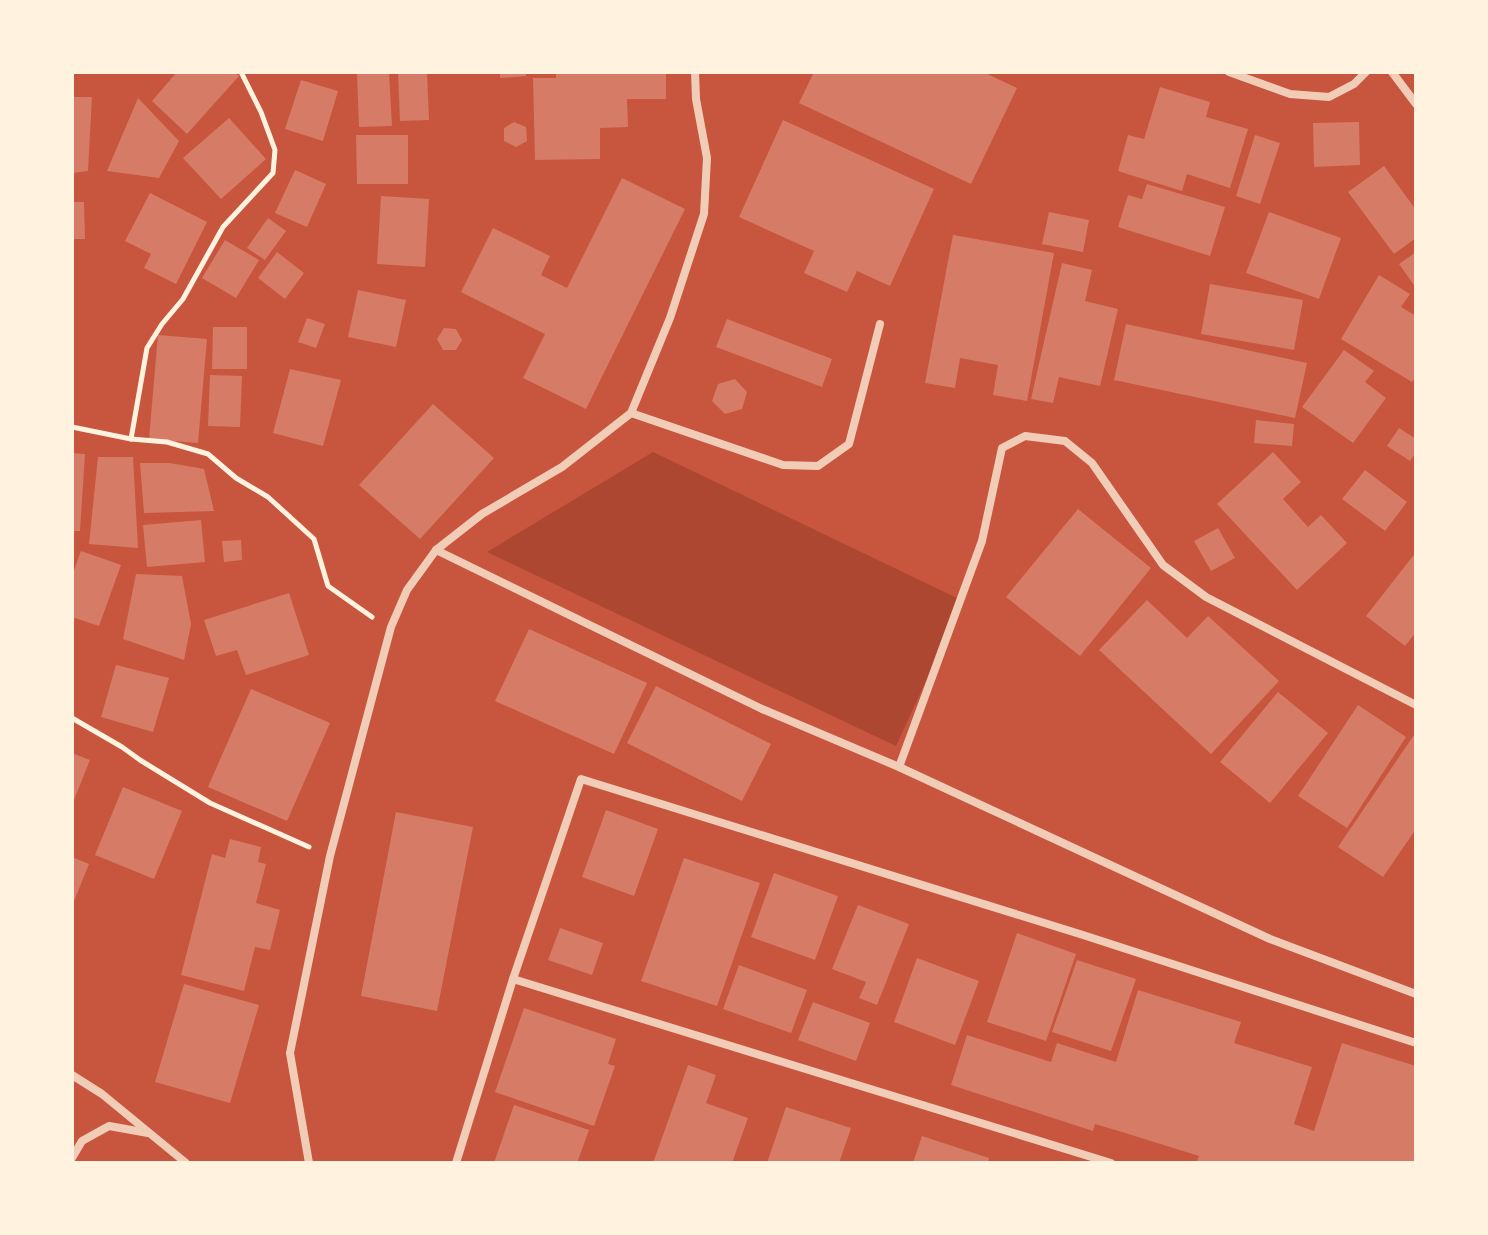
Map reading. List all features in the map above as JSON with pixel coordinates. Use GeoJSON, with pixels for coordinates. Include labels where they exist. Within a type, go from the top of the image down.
{"type":"FeatureCollection","features":[{"type":"Feature","properties":{"kind":"street"},"geometry":{"type":"LineString","coordinates":[[309,1163],[290,1053],[330,856],[391,627],[407,590],[436,550],[482,514],[562,467],[631,413],[670,318],[704,214],[707,158],[696,99],[695,72]]}},
{"type":"Feature","properties":{"kind":"street"},"geometry":{"type":"LineString","coordinates":[[1229,72],[1290,94],[1329,97],[1354,84],[1366,72]]}},
{"type":"Feature","properties":{"kind":"street"},"geometry":{"type":"LineString","coordinates":[[1392,72],[1416,104]]}},
{"type":"Feature","properties":{"kind":"street"},"geometry":{"type":"LineString","coordinates":[[631,413],[783,465],[818,466],[849,444],[880,324]]}},
{"type":"Feature","properties":{"kind":"street"},"geometry":{"type":"LineString","coordinates":[[899,767],[982,541],[1002,448],[1025,436],[1065,441],[1092,463],[1163,565],[1206,597],[1416,705]]}},
{"type":"Feature","properties":{"kind":"street"},"geometry":{"type":"LineString","coordinates":[[436,550],[762,709],[899,767],[1270,939],[1416,994]]}},
{"type":"Feature","properties":{"kind":"street"},"geometry":{"type":"LineString","coordinates":[[456,1163],[513,979],[581,779],[1083,935],[1416,1043]]}},
{"type":"Feature","properties":{"kind":"street"},"geometry":{"type":"LineString","coordinates":[[513,979],[1111,1163]]}},
{"type":"Feature","properties":{"kind":"street"},"geometry":{"type":"LineString","coordinates":[[72,1075],[102,1094],[186,1163]]}},
{"type":"Feature","properties":{"kind":"street"},"geometry":{"type":"LineString","coordinates":[[72,1158],[82,1141],[109,1126],[148,1133]]}},
{"type":"Feature","properties":{"kind":"path"},"geometry":{"type":"LineString","coordinates":[[131,439],[147,348],[183,299],[223,227],[273,173],[275,150],[241,72]]}},
{"type":"Feature","properties":{"kind":"path"},"geometry":{"type":"LineString","coordinates":[[72,427],[131,439],[167,442],[208,454],[236,478],[268,497],[314,539],[328,586],[365,614],[391,627]]}},
{"type":"Feature","properties":{"kind":"path"},"geometry":{"type":"LineString","coordinates":[[72,718],[210,803],[330,856]]}},
{"type":"Feature","properties":{"kind":"shaded area"},"geometry":{"type":"Polygon","coordinates":[[[653,452],[963,601],[896,746],[487,552],[653,452]]]}},
{"type":"Feature","properties":{"kind":"building"},"geometry":{"type":"Polygon","coordinates":[[[177,72],[234,72],[239,76],[187,134],[152,101],[177,72]]]}},
{"type":"Feature","properties":{"kind":"building"},"geometry":{"type":"Polygon","coordinates":[[[389,72],[392,126],[359,127],[357,74],[389,72]]]}},
{"type":"Feature","properties":{"kind":"building"},"geometry":{"type":"Polygon","coordinates":[[[398,72],[427,72],[429,120],[400,121],[398,72]]]}},
{"type":"Feature","properties":{"kind":"building"},"geometry":{"type":"Polygon","coordinates":[[[500,72],[526,72],[526,76],[500,78],[500,72]]]}},
{"type":"Feature","properties":{"kind":"building"},"geometry":{"type":"Polygon","coordinates":[[[556,72],[666,72],[666,99],[627,99],[628,127],[600,128],[600,159],[535,160],[533,78],[556,78],[556,72]]]}},
{"type":"Feature","properties":{"kind":"building"},"geometry":{"type":"Polygon","coordinates":[[[814,72],[983,72],[1017,88],[971,184],[799,103],[814,72]]]}},
{"type":"Feature","properties":{"kind":"building"},"geometry":{"type":"Polygon","coordinates":[[[301,80],[338,91],[323,141],[285,129],[301,80]]]}},
{"type":"Feature","properties":{"kind":"building"},"geometry":{"type":"Polygon","coordinates":[[[1160,87],[1210,102],[1206,117],[1248,129],[1230,188],[1187,174],[1182,191],[1118,171],[1128,135],[1144,139],[1160,87]]]}},
{"type":"Feature","properties":{"kind":"building"},"geometry":{"type":"Polygon","coordinates":[[[72,97],[92,97],[88,171],[72,173],[72,97]]]}},
{"type":"Feature","properties":{"kind":"building"},"geometry":{"type":"Polygon","coordinates":[[[138,98],[179,141],[159,178],[107,171],[138,98]]]}},
{"type":"Feature","properties":{"kind":"building"},"geometry":{"type":"Polygon","coordinates":[[[229,118],[266,159],[221,199],[183,158],[229,118]]]}},
{"type":"Feature","properties":{"kind":"building"},"geometry":{"type":"Polygon","coordinates":[[[783,120],[934,189],[890,286],[857,271],[847,292],[804,273],[814,251],[739,217],[783,120]]]}},
{"type":"Feature","properties":{"kind":"building"},"geometry":{"type":"Polygon","coordinates":[[[514,122],[526,127],[527,141],[516,147],[504,141],[504,128],[514,122]]]}},
{"type":"Feature","properties":{"kind":"building"},"geometry":{"type":"Polygon","coordinates":[[[1359,122],[1360,165],[1314,167],[1313,123],[1359,122]]]}},
{"type":"Feature","properties":{"kind":"building"},"geometry":{"type":"Polygon","coordinates":[[[356,135],[408,135],[408,184],[357,184],[356,135]]]}},
{"type":"Feature","properties":{"kind":"building"},"geometry":{"type":"Polygon","coordinates":[[[1255,135],[1280,143],[1260,204],[1236,196],[1255,135]]]}},
{"type":"Feature","properties":{"kind":"building"},"geometry":{"type":"Polygon","coordinates":[[[1384,166],[1416,210],[1416,238],[1394,254],[1348,192],[1384,166]]]}},
{"type":"Feature","properties":{"kind":"building"},"geometry":{"type":"Polygon","coordinates":[[[295,170],[326,184],[307,227],[275,213],[295,170]]]}},
{"type":"Feature","properties":{"kind":"building"},"geometry":{"type":"Polygon","coordinates":[[[622,178],[685,209],[586,409],[523,378],[545,334],[461,292],[493,228],[550,256],[541,275],[567,288],[622,178]]]}},
{"type":"Feature","properties":{"kind":"building"},"geometry":{"type":"Polygon","coordinates":[[[1147,184],[1225,207],[1210,256],[1118,227],[1128,195],[1142,199],[1147,184]]]}},
{"type":"Feature","properties":{"kind":"building"},"geometry":{"type":"Polygon","coordinates":[[[150,193],[207,222],[176,284],[144,268],[151,254],[125,241],[150,193]]]}},
{"type":"Feature","properties":{"kind":"building"},"geometry":{"type":"Polygon","coordinates":[[[381,196],[429,199],[425,267],[377,264],[381,196]]]}},
{"type":"Feature","properties":{"kind":"building"},"geometry":{"type":"Polygon","coordinates":[[[72,202],[84,202],[85,239],[72,239],[72,202]]]}},
{"type":"Feature","properties":{"kind":"building"},"geometry":{"type":"Polygon","coordinates":[[[1049,212],[1089,220],[1083,252],[1042,244],[1049,212]]]}},
{"type":"Feature","properties":{"kind":"building"},"geometry":{"type":"Polygon","coordinates":[[[1269,212],[1341,238],[1319,299],[1246,273],[1269,212]]]}},
{"type":"Feature","properties":{"kind":"building"},"geometry":{"type":"Polygon","coordinates":[[[268,218],[286,231],[265,260],[247,248],[268,218]]]}},
{"type":"Feature","properties":{"kind":"building"},"geometry":{"type":"Polygon","coordinates":[[[953,235],[1054,253],[1027,401],[993,395],[998,365],[960,358],[955,388],[925,383],[953,235]]]}},
{"type":"Feature","properties":{"kind":"building"},"geometry":{"type":"Polygon","coordinates":[[[225,240],[259,260],[236,298],[202,278],[225,240]]]}},
{"type":"Feature","properties":{"kind":"building"},"geometry":{"type":"Polygon","coordinates":[[[277,252],[304,273],[285,299],[258,278],[277,252]]]}},
{"type":"Feature","properties":{"kind":"building"},"geometry":{"type":"Polygon","coordinates":[[[1416,252],[1416,288],[1399,264],[1416,252]]]}},
{"type":"Feature","properties":{"kind":"building"},"geometry":{"type":"Polygon","coordinates":[[[1062,263],[1092,270],[1085,301],[1118,309],[1100,386],[1059,377],[1053,403],[1031,399],[1062,263]]]}},
{"type":"Feature","properties":{"kind":"building"},"geometry":{"type":"Polygon","coordinates":[[[1379,275],[1410,294],[1401,307],[1416,316],[1416,376],[1412,382],[1341,339],[1379,275]]]}},
{"type":"Feature","properties":{"kind":"building"},"geometry":{"type":"Polygon","coordinates":[[[1210,284],[1303,300],[1294,350],[1201,334],[1210,284]]]}},
{"type":"Feature","properties":{"kind":"building"},"geometry":{"type":"Polygon","coordinates":[[[358,290],[406,300],[396,347],[348,337],[358,290]]]}},
{"type":"Feature","properties":{"kind":"building"},"geometry":{"type":"Polygon","coordinates":[[[307,318],[325,324],[316,348],[298,342],[307,318]]]}},
{"type":"Feature","properties":{"kind":"building"},"geometry":{"type":"Polygon","coordinates":[[[727,319],[832,359],[822,387],[716,347],[727,319]]]}},
{"type":"Feature","properties":{"kind":"building"},"geometry":{"type":"Polygon","coordinates":[[[1126,324],[1307,363],[1295,418],[1114,380],[1126,324]]]}},
{"type":"Feature","properties":{"kind":"building"},"geometry":{"type":"Polygon","coordinates":[[[213,327],[247,327],[247,369],[212,369],[213,327]]]}},
{"type":"Feature","properties":{"kind":"building"},"geometry":{"type":"Polygon","coordinates":[[[444,328],[456,329],[462,340],[456,350],[443,350],[437,339],[444,328]]]}},
{"type":"Feature","properties":{"kind":"building"},"geometry":{"type":"Polygon","coordinates":[[[158,335],[207,339],[198,443],[149,439],[158,335]]]}},
{"type":"Feature","properties":{"kind":"building"},"geometry":{"type":"Polygon","coordinates":[[[1344,350],[1374,371],[1365,382],[1386,398],[1353,443],[1302,407],[1344,350]]]}},
{"type":"Feature","properties":{"kind":"building"},"geometry":{"type":"Polygon","coordinates":[[[290,369],[341,380],[323,446],[273,433],[290,369]]]}},
{"type":"Feature","properties":{"kind":"building"},"geometry":{"type":"Polygon","coordinates":[[[210,375],[242,376],[240,427],[208,426],[210,375]]]}},
{"type":"Feature","properties":{"kind":"building"},"geometry":{"type":"Polygon","coordinates":[[[735,379],[747,392],[742,409],[725,414],[712,401],[718,384],[735,379]]]}},
{"type":"Feature","properties":{"kind":"building"},"geometry":{"type":"Polygon","coordinates":[[[433,404],[494,458],[420,539],[359,485],[433,404]]]}},
{"type":"Feature","properties":{"kind":"building"},"geometry":{"type":"Polygon","coordinates":[[[1256,420],[1294,424],[1292,446],[1254,443],[1256,420]]]}},
{"type":"Feature","properties":{"kind":"building"},"geometry":{"type":"Polygon","coordinates":[[[1399,428],[1416,439],[1416,452],[1410,461],[1387,446],[1399,428]]]}},
{"type":"Feature","properties":{"kind":"building"},"geometry":{"type":"Polygon","coordinates":[[[1273,452],[1301,482],[1283,499],[1308,527],[1321,515],[1347,543],[1297,590],[1217,504],[1273,452]]]}},
{"type":"Feature","properties":{"kind":"building"},"geometry":{"type":"Polygon","coordinates":[[[72,453],[85,454],[80,531],[72,531],[72,453]]]}},
{"type":"Feature","properties":{"kind":"building"},"geometry":{"type":"Polygon","coordinates":[[[98,457],[133,457],[138,548],[89,544],[98,457]]]}},
{"type":"Feature","properties":{"kind":"building"},"geometry":{"type":"Polygon","coordinates":[[[140,463],[170,463],[204,469],[214,511],[144,513],[140,463]]]}},
{"type":"Feature","properties":{"kind":"building"},"geometry":{"type":"Polygon","coordinates":[[[1365,470],[1407,502],[1385,531],[1342,499],[1365,470]]]}},
{"type":"Feature","properties":{"kind":"building"},"geometry":{"type":"Polygon","coordinates":[[[1078,509],[1151,568],[1080,656],[1006,597],[1078,509]]]}},
{"type":"Feature","properties":{"kind":"building"},"geometry":{"type":"Polygon","coordinates":[[[201,520],[205,562],[147,567],[143,525],[201,520]]]}},
{"type":"Feature","properties":{"kind":"building"},"geometry":{"type":"Polygon","coordinates":[[[1218,528],[1235,558],[1211,571],[1194,541],[1218,528]]]}},
{"type":"Feature","properties":{"kind":"building"},"geometry":{"type":"Polygon","coordinates":[[[241,540],[242,560],[224,562],[222,541],[241,540]]]}},
{"type":"Feature","properties":{"kind":"building"},"geometry":{"type":"Polygon","coordinates":[[[81,551],[121,565],[99,626],[72,617],[72,576],[81,551]]]}},
{"type":"Feature","properties":{"kind":"building"},"geometry":{"type":"Polygon","coordinates":[[[1416,552],[1416,632],[1405,646],[1366,616],[1416,552]]]}},
{"type":"Feature","properties":{"kind":"building"},"geometry":{"type":"Polygon","coordinates":[[[136,574],[182,576],[191,624],[184,660],[123,639],[136,574]]]}},
{"type":"Feature","properties":{"kind":"building"},"geometry":{"type":"Polygon","coordinates":[[[289,593],[309,655],[246,675],[237,650],[216,656],[204,620],[289,593]]]}},
{"type":"Feature","properties":{"kind":"building"},"geometry":{"type":"Polygon","coordinates":[[[1147,600],[1187,638],[1208,616],[1279,681],[1211,754],[1099,650],[1147,600]]]}},
{"type":"Feature","properties":{"kind":"building"},"geometry":{"type":"Polygon","coordinates":[[[529,629],[647,683],[614,754],[495,701],[529,629]]]}},
{"type":"Feature","properties":{"kind":"building"},"geometry":{"type":"Polygon","coordinates":[[[116,665],[169,678],[153,732],[101,717],[116,665]]]}},
{"type":"Feature","properties":{"kind":"building"},"geometry":{"type":"Polygon","coordinates":[[[656,686],[771,744],[742,801],[627,743],[656,686]]]}},
{"type":"Feature","properties":{"kind":"building"},"geometry":{"type":"Polygon","coordinates":[[[251,689],[330,723],[287,821],[208,787],[251,689]]]}},
{"type":"Feature","properties":{"kind":"building"},"geometry":{"type":"Polygon","coordinates":[[[1278,692],[1328,733],[1270,803],[1220,762],[1278,692]]]}},
{"type":"Feature","properties":{"kind":"building"},"geometry":{"type":"Polygon","coordinates":[[[1358,705],[1406,737],[1347,828],[1298,796],[1358,705]]]}},
{"type":"Feature","properties":{"kind":"building"},"geometry":{"type":"Polygon","coordinates":[[[1416,732],[1416,829],[1383,877],[1338,847],[1416,732]]]}},
{"type":"Feature","properties":{"kind":"building"},"geometry":{"type":"Polygon","coordinates":[[[72,753],[90,760],[72,805],[72,753]]]}},
{"type":"Feature","properties":{"kind":"building"},"geometry":{"type":"Polygon","coordinates":[[[123,787],[182,811],[154,879],[95,855],[123,787]]]}},
{"type":"Feature","properties":{"kind":"building"},"geometry":{"type":"Polygon","coordinates":[[[606,810],[658,829],[634,896],[582,877],[606,810]]]}},
{"type":"Feature","properties":{"kind":"building"},"geometry":{"type":"Polygon","coordinates":[[[396,812],[473,827],[437,1011],[361,996],[396,812]]]}},
{"type":"Feature","properties":{"kind":"building"},"geometry":{"type":"Polygon","coordinates":[[[230,839],[261,847],[258,862],[266,864],[256,903],[280,910],[270,950],[255,947],[244,991],[181,975],[212,854],[225,858],[230,839]]]}},
{"type":"Feature","properties":{"kind":"building"},"geometry":{"type":"Polygon","coordinates":[[[72,857],[89,864],[72,906],[72,857]]]}},
{"type":"Feature","properties":{"kind":"building"},"geometry":{"type":"Polygon","coordinates":[[[684,858],[760,883],[717,1006],[641,981],[684,858]]]}},
{"type":"Feature","properties":{"kind":"building"},"geometry":{"type":"Polygon","coordinates":[[[774,873],[838,896],[815,960],[751,937],[774,873]]]}},
{"type":"Feature","properties":{"kind":"building"},"geometry":{"type":"Polygon","coordinates":[[[858,905],[909,924],[877,1005],[859,998],[866,982],[832,969],[858,905]]]}},
{"type":"Feature","properties":{"kind":"building"},"geometry":{"type":"Polygon","coordinates":[[[560,928],[603,943],[592,975],[548,960],[560,928]]]}},
{"type":"Feature","properties":{"kind":"building"},"geometry":{"type":"Polygon","coordinates":[[[1017,933],[1076,954],[1046,1041],[987,1022],[1017,933]]]}},
{"type":"Feature","properties":{"kind":"building"},"geometry":{"type":"Polygon","coordinates":[[[917,958],[979,981],[955,1045],[894,1022],[917,958]]]}},
{"type":"Feature","properties":{"kind":"building"},"geometry":{"type":"Polygon","coordinates":[[[1077,960],[1136,979],[1111,1051],[1052,1032],[1077,960]]]}},
{"type":"Feature","properties":{"kind":"building"},"geometry":{"type":"Polygon","coordinates":[[[739,965],[807,990],[791,1033],[723,1009],[739,965]]]}},
{"type":"Feature","properties":{"kind":"building"},"geometry":{"type":"Polygon","coordinates":[[[184,984],[259,1005],[230,1103],[155,1082],[184,984]]]}},
{"type":"Feature","properties":{"kind":"building"},"geometry":{"type":"Polygon","coordinates":[[[1138,990],[1241,1022],[1234,1043],[1312,1067],[1294,1124],[1314,1131],[1342,1043],[1416,1066],[1416,1163],[1204,1163],[1197,1161],[1199,1156],[1122,1132],[1095,1124],[1093,1131],[951,1085],[967,1035],[1051,1062],[1057,1043],[1116,1062],[1138,990]]]}},
{"type":"Feature","properties":{"kind":"building"},"geometry":{"type":"Polygon","coordinates":[[[813,1002],[870,1023],[856,1061],[798,1040],[813,1002]]]}},
{"type":"Feature","properties":{"kind":"building"},"geometry":{"type":"Polygon","coordinates":[[[524,1008],[616,1039],[608,1064],[615,1066],[594,1126],[495,1092],[524,1008]]]}},
{"type":"Feature","properties":{"kind":"building"},"geometry":{"type":"Polygon","coordinates":[[[688,1065],[716,1075],[706,1103],[748,1118],[732,1163],[653,1163],[688,1065]]]}},
{"type":"Feature","properties":{"kind":"building"},"geometry":{"type":"Polygon","coordinates":[[[514,1105],[589,1130],[577,1163],[494,1163],[514,1105]]]}},
{"type":"Feature","properties":{"kind":"building"},"geometry":{"type":"Polygon","coordinates":[[[786,1107],[851,1128],[839,1163],[767,1163],[786,1107]]]}},
{"type":"Feature","properties":{"kind":"building"},"geometry":{"type":"Polygon","coordinates":[[[922,1136],[989,1158],[988,1163],[913,1163],[922,1136]]]}}]}
